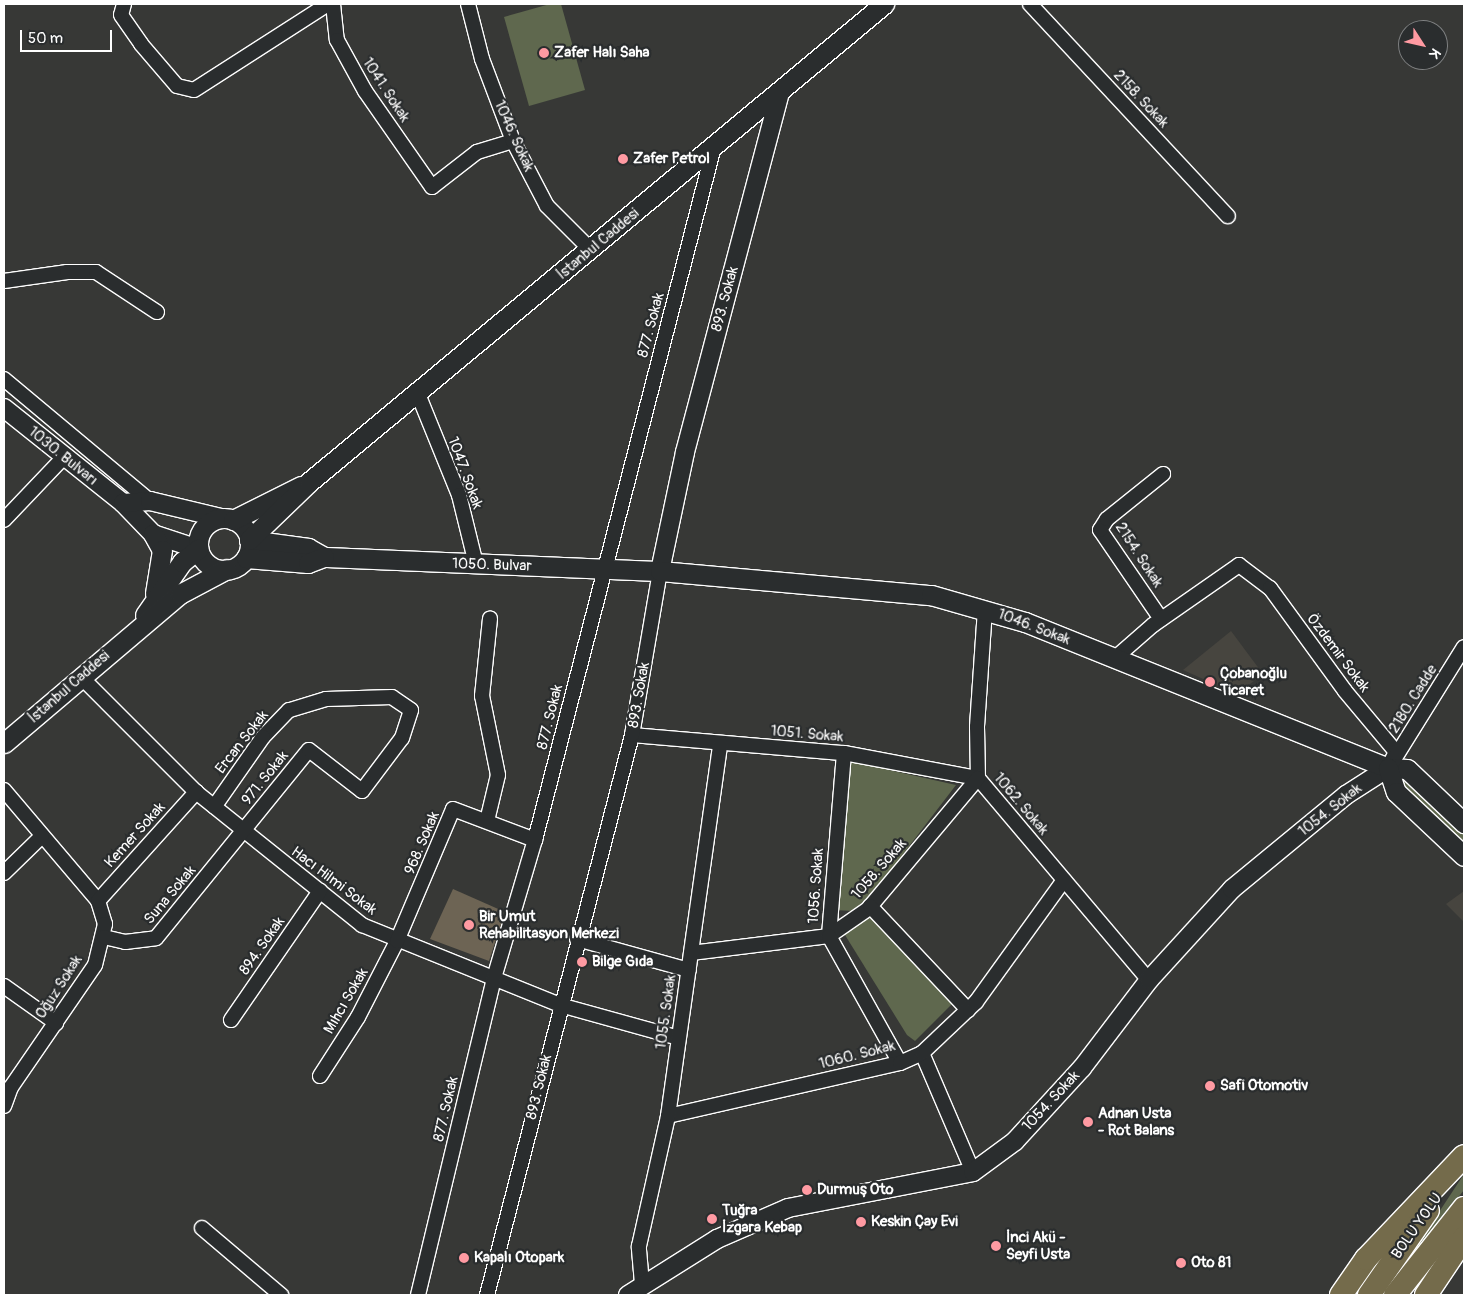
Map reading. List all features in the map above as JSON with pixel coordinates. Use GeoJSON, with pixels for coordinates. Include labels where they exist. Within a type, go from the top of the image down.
{"type":"FeatureCollection","features":[{"type":"Feature","properties":{"kind":"highway"},"geometry":{"type":"LineString","coordinates":[[1340,1295],[1366,1259],[1464,1156]]}},
{"type":"Feature","properties":{"kind":"highway","name":"BOLU YOLU"},"geometry":{"type":"LineString","coordinates":[[1369,1295],[1464,1156]]}},
{"type":"Feature","properties":{"kind":"highway"},"geometry":{"type":"LineString","coordinates":[[1395,1295],[1464,1208]]}},
{"type":"Feature","properties":{"kind":"highway"},"geometry":{"type":"LineString","coordinates":[[1426,1295],[1464,1238]]}},
{"type":"Feature","properties":{"kind":"main road","name":"İstanbul Caddesi"},"geometry":{"type":"LineString","coordinates":[[249,540],[309,482],[418,394],[884,4]]}},
{"type":"Feature","properties":{"kind":"main road","name":"İstanbul Caddesi"},"geometry":{"type":"LineString","coordinates":[[227,519],[309,482]]}},
{"type":"Feature","properties":{"kind":"main road"},"geometry":{"type":"LineString","coordinates":[[246,558],[249,540],[244,527],[227,519],[201,532],[198,549],[207,564],[227,569],[246,558],[308,563],[324,557]]}},
{"type":"Feature","properties":{"kind":"main road"},"geometry":{"type":"LineString","coordinates":[[153,534],[162,559],[153,603]]}},
{"type":"Feature","properties":{"kind":"main road"},"geometry":{"type":"LineString","coordinates":[[249,540],[308,548],[324,557]]}},
{"type":"Feature","properties":{"kind":"main road","name":"İstanbul Caddesi"},"geometry":{"type":"LineString","coordinates":[[134,630],[182,562],[198,549]]}},
{"type":"Feature","properties":{"kind":"main road","name":"1050. Bulvar"},"geometry":{"type":"LineString","coordinates":[[324,557],[660,571]]}},
{"type":"Feature","properties":{"kind":"main road","name":"İstanbul Caddesi"},"geometry":{"type":"LineString","coordinates":[[4,744],[82,678],[134,630],[180,594],[227,569]]}},
{"type":"Feature","properties":{"kind":"main road","name":"1046. Sokak"},"geometry":{"type":"LineString","coordinates":[[660,571],[931,594],[985,609],[1388,768],[1407,769],[1464,823]]}},
{"type":"Feature","properties":{"kind":"main road"},"geometry":{"type":"LineString","coordinates":[[1388,768],[1396,792],[1464,856]]}},
{"type":"Feature","properties":{"kind":"street"},"geometry":{"type":"LineString","coordinates":[[124,4],[121,15],[141,44],[178,86],[194,90],[328,4]]}},
{"type":"Feature","properties":{"kind":"street","name":"1041. Sokak"},"geometry":{"type":"LineString","coordinates":[[333,4],[337,40],[360,82],[432,187],[477,152],[514,141]]}},
{"type":"Feature","properties":{"kind":"street","name":"1046. Sokak"},"geometry":{"type":"LineString","coordinates":[[468,4],[482,59],[514,141],[547,206],[591,250]]}},
{"type":"Feature","properties":{"kind":"street","name":"2158. Sokak"},"geometry":{"type":"LineString","coordinates":[[1030,4],[1228,216]]}},
{"type":"Feature","properties":{"kind":"street","name":"893. Sokak"},"geometry":{"type":"LineString","coordinates":[[486,1295],[577,939],[632,735],[660,571],[685,452],[780,92]]}},
{"type":"Feature","properties":{"kind":"street","name":"877. Sokak"},"geometry":{"type":"LineString","coordinates":[[418,1295],[494,978],[535,840],[714,147]]}},
{"type":"Feature","properties":{"kind":"street"},"geometry":{"type":"LineString","coordinates":[[4,281],[67,272],[96,272],[157,312]]}},
{"type":"Feature","properties":{"kind":"street"},"geometry":{"type":"LineString","coordinates":[[4,380],[150,501]]}},
{"type":"Feature","properties":{"kind":"street","name":"1047. Sokak"},"geometry":{"type":"LineString","coordinates":[[418,394],[459,495],[476,564]]}},
{"type":"Feature","properties":{"kind":"street","name":"1030. Bulvarı"},"geometry":{"type":"LineString","coordinates":[[4,408],[63,458],[123,503],[153,534],[198,549]]}},
{"type":"Feature","properties":{"kind":"street"},"geometry":{"type":"LineString","coordinates":[[4,520],[63,458]]}},
{"type":"Feature","properties":{"kind":"street","name":"2154. Sokak"},"geometry":{"type":"LineString","coordinates":[[1161,619],[1100,530],[1107,519],[1163,474]]}},
{"type":"Feature","properties":{"kind":"street"},"geometry":{"type":"LineString","coordinates":[[123,503],[150,501],[227,519]]}},
{"type":"Feature","properties":{"kind":"street","name":"Özdemir Sokak"},"geometry":{"type":"LineString","coordinates":[[1161,619],[1239,565],[1270,588],[1345,691],[1396,752],[1388,768]]}},
{"type":"Feature","properties":{"kind":"street","name":"1062. Sokak"},"geometry":{"type":"LineString","coordinates":[[985,609],[978,778],[1150,980]]}},
{"type":"Feature","properties":{"kind":"street"},"geometry":{"type":"LineString","coordinates":[[487,821],[498,775],[482,696],[490,618]]}},
{"type":"Feature","properties":{"kind":"street"},"geometry":{"type":"LineString","coordinates":[[1114,659],[1161,619]]}},
{"type":"Feature","properties":{"kind":"street","name":"2180. Cadde"},"geometry":{"type":"LineString","coordinates":[[1388,768],[1464,647]]}},
{"type":"Feature","properties":{"kind":"street","name":"Hacı Hilmi Sokak"},"geometry":{"type":"LineString","coordinates":[[82,678],[196,792],[243,832],[362,925],[397,942],[494,978],[560,1006],[679,1038]]}},
{"type":"Feature","properties":{"kind":"street","name":"Ercan Sokak"},"geometry":{"type":"LineString","coordinates":[[214,807],[263,737],[289,710],[326,699],[392,697],[411,710],[402,738],[362,790]]}},
{"type":"Feature","properties":{"kind":"street","name":"1051. Sokak"},"geometry":{"type":"LineString","coordinates":[[632,735],[720,744],[844,753],[978,778]]}},
{"type":"Feature","properties":{"kind":"street","name":"1055. Sokak"},"geometry":{"type":"LineString","coordinates":[[642,1284],[639,1246],[668,1116],[720,744]]}},
{"type":"Feature","properties":{"kind":"street","name":"971. Sokak"},"geometry":{"type":"LineString","coordinates":[[243,832],[310,750],[362,790]]}},
{"type":"Feature","properties":{"kind":"street","name":"1056. Sokak"},"geometry":{"type":"LineString","coordinates":[[844,753],[829,936],[900,1063]]}},
{"type":"Feature","properties":{"kind":"street","name":"1054. Sokak"},"geometry":{"type":"LineString","coordinates":[[628,1295],[642,1284],[717,1239],[788,1208],[973,1172],[1028,1126],[1082,1068],[1150,980],[1232,889],[1346,795],[1388,768]]}},
{"type":"Feature","properties":{"kind":"street","name":"1058. Sokak"},"geometry":{"type":"LineString","coordinates":[[691,953],[829,936],[870,906],[978,778]]}},
{"type":"Feature","properties":{"kind":"street"},"geometry":{"type":"LineString","coordinates":[[4,790],[98,901]]}},
{"type":"Feature","properties":{"kind":"street","name":"Kemer Sokak"},"geometry":{"type":"LineString","coordinates":[[98,901],[196,792]]}},
{"type":"Feature","properties":{"kind":"street","name":"968. Sokak"},"geometry":{"type":"LineString","coordinates":[[397,942],[453,809],[535,840]]}},
{"type":"Feature","properties":{"kind":"street","name":"Suna Sokak"},"geometry":{"type":"LineString","coordinates":[[104,938],[125,942],[156,938],[243,832]]}},
{"type":"Feature","properties":{"kind":"street"},"geometry":{"type":"LineString","coordinates":[[4,873],[42,836]]}},
{"type":"Feature","properties":{"kind":"street","name":"1060. Sokak"},"geometry":{"type":"LineString","coordinates":[[668,1116],[900,1063],[922,1053],[968,1010],[1064,880]]}},
{"type":"Feature","properties":{"kind":"street","name":"894. Sokak"},"geometry":{"type":"LineString","coordinates":[[231,1020],[320,891]]}},
{"type":"Feature","properties":{"kind":"street","name":"Oğuz Sokak"},"geometry":{"type":"LineString","coordinates":[[4,1106],[8,1084],[56,1023],[95,965],[104,938],[98,901]]}},
{"type":"Feature","properties":{"kind":"street"},"geometry":{"type":"LineString","coordinates":[[870,906],[968,1010]]}},
{"type":"Feature","properties":{"kind":"street"},"geometry":{"type":"LineString","coordinates":[[577,939],[689,970]]}},
{"type":"Feature","properties":{"kind":"street","name":"Mıhcı Sokak"},"geometry":{"type":"LineString","coordinates":[[320,1076],[358,1017],[397,942]]}},
{"type":"Feature","properties":{"kind":"street"},"geometry":{"type":"LineString","coordinates":[[4,986],[56,1023]]}},
{"type":"Feature","properties":{"kind":"street"},"geometry":{"type":"LineString","coordinates":[[922,1053],[973,1172]]}},
{"type":"Feature","properties":{"kind":"street"},"geometry":{"type":"LineString","coordinates":[[202,1228],[281,1295]]}},
{"type":"Feature","properties":{"kind":"shaded area"},"geometry":{"type":"Polygon","coordinates":[[[1231,631],[1263,674],[1237,694],[1183,670],[1231,631]]]}},
{"type":"Feature","properties":{"kind":"shaded area"},"geometry":{"type":"Polygon","coordinates":[[[1464,891],[1464,922],[1446,904],[1464,891]]]}},
{"type":"Feature","properties":{"kind":"green space","name":"Zafer Halı Saha"},"geometry":{"type":"Polygon","coordinates":[[[550,4],[561,4],[585,90],[529,106],[504,17],[550,4]]]}},
{"type":"Feature","properties":{"kind":"green space"},"geometry":{"type":"Polygon","coordinates":[[[849,761],[956,785],[877,888],[854,911],[834,910],[849,761]]]}},
{"type":"Feature","properties":{"kind":"green space"},"geometry":{"type":"Polygon","coordinates":[[[1405,778],[1464,835],[1464,843],[1400,784],[1405,778]]]}},
{"type":"Feature","properties":{"kind":"green space"},"geometry":{"type":"Polygon","coordinates":[[[876,915],[954,1002],[915,1041],[907,1035],[845,935],[848,927],[876,915]]]}},
{"type":"Feature","properties":{"kind":"green space"},"geometry":{"type":"Polygon","coordinates":[[[1464,1174],[1464,1190],[1403,1267],[1464,1174]]]}},
{"type":"Feature","properties":{"kind":"building","name":"Bir Umut Rehabilitasyon Merkezi"},"geometry":{"type":"Polygon","coordinates":[[[453,889],[505,912],[489,961],[430,939],[453,889]]]}},
{"type":"Feature","properties":{"kind":"place","name":"Zafer Halı Saha"},"geometry":{"type":"Point","coordinates":[544,53]}},
{"type":"Feature","properties":{"kind":"place","name":"Zafer Petrol"},"geometry":{"type":"Point","coordinates":[623,159]}},
{"type":"Feature","properties":{"kind":"place","name":"Çobanoğlu Ticaret"},"geometry":{"type":"Point","coordinates":[1210,682]}},
{"type":"Feature","properties":{"kind":"place","name":"Bir Umut Rehabilitasyon Merkezi"},"geometry":{"type":"Point","coordinates":[469,925]}},
{"type":"Feature","properties":{"kind":"place","name":"Bilge Gıda"},"geometry":{"type":"Point","coordinates":[582,962]}},
{"type":"Feature","properties":{"kind":"place","name":"Safi Otomotiv"},"geometry":{"type":"Point","coordinates":[1210,1086]}},
{"type":"Feature","properties":{"kind":"place","name":"Adnan Usta - Rot Balans"},"geometry":{"type":"Point","coordinates":[1088,1122]}},
{"type":"Feature","properties":{"kind":"place","name":"Durmuş Oto"},"geometry":{"type":"Point","coordinates":[807,1190]}},
{"type":"Feature","properties":{"kind":"place","name":"Tuğra İzgara Kebap"},"geometry":{"type":"Point","coordinates":[712,1219]}},
{"type":"Feature","properties":{"kind":"place","name":"Keskin Çay Evi"},"geometry":{"type":"Point","coordinates":[861,1222]}},
{"type":"Feature","properties":{"kind":"place","name":"İnci Akü - Seyfi Usta"},"geometry":{"type":"Point","coordinates":[996,1246]}},
{"type":"Feature","properties":{"kind":"place","name":"Kapalı Otopark"},"geometry":{"type":"Point","coordinates":[464,1258]}},
{"type":"Feature","properties":{"kind":"place","name":"Oto 81"},"geometry":{"type":"Point","coordinates":[1181,1263]}}]}
